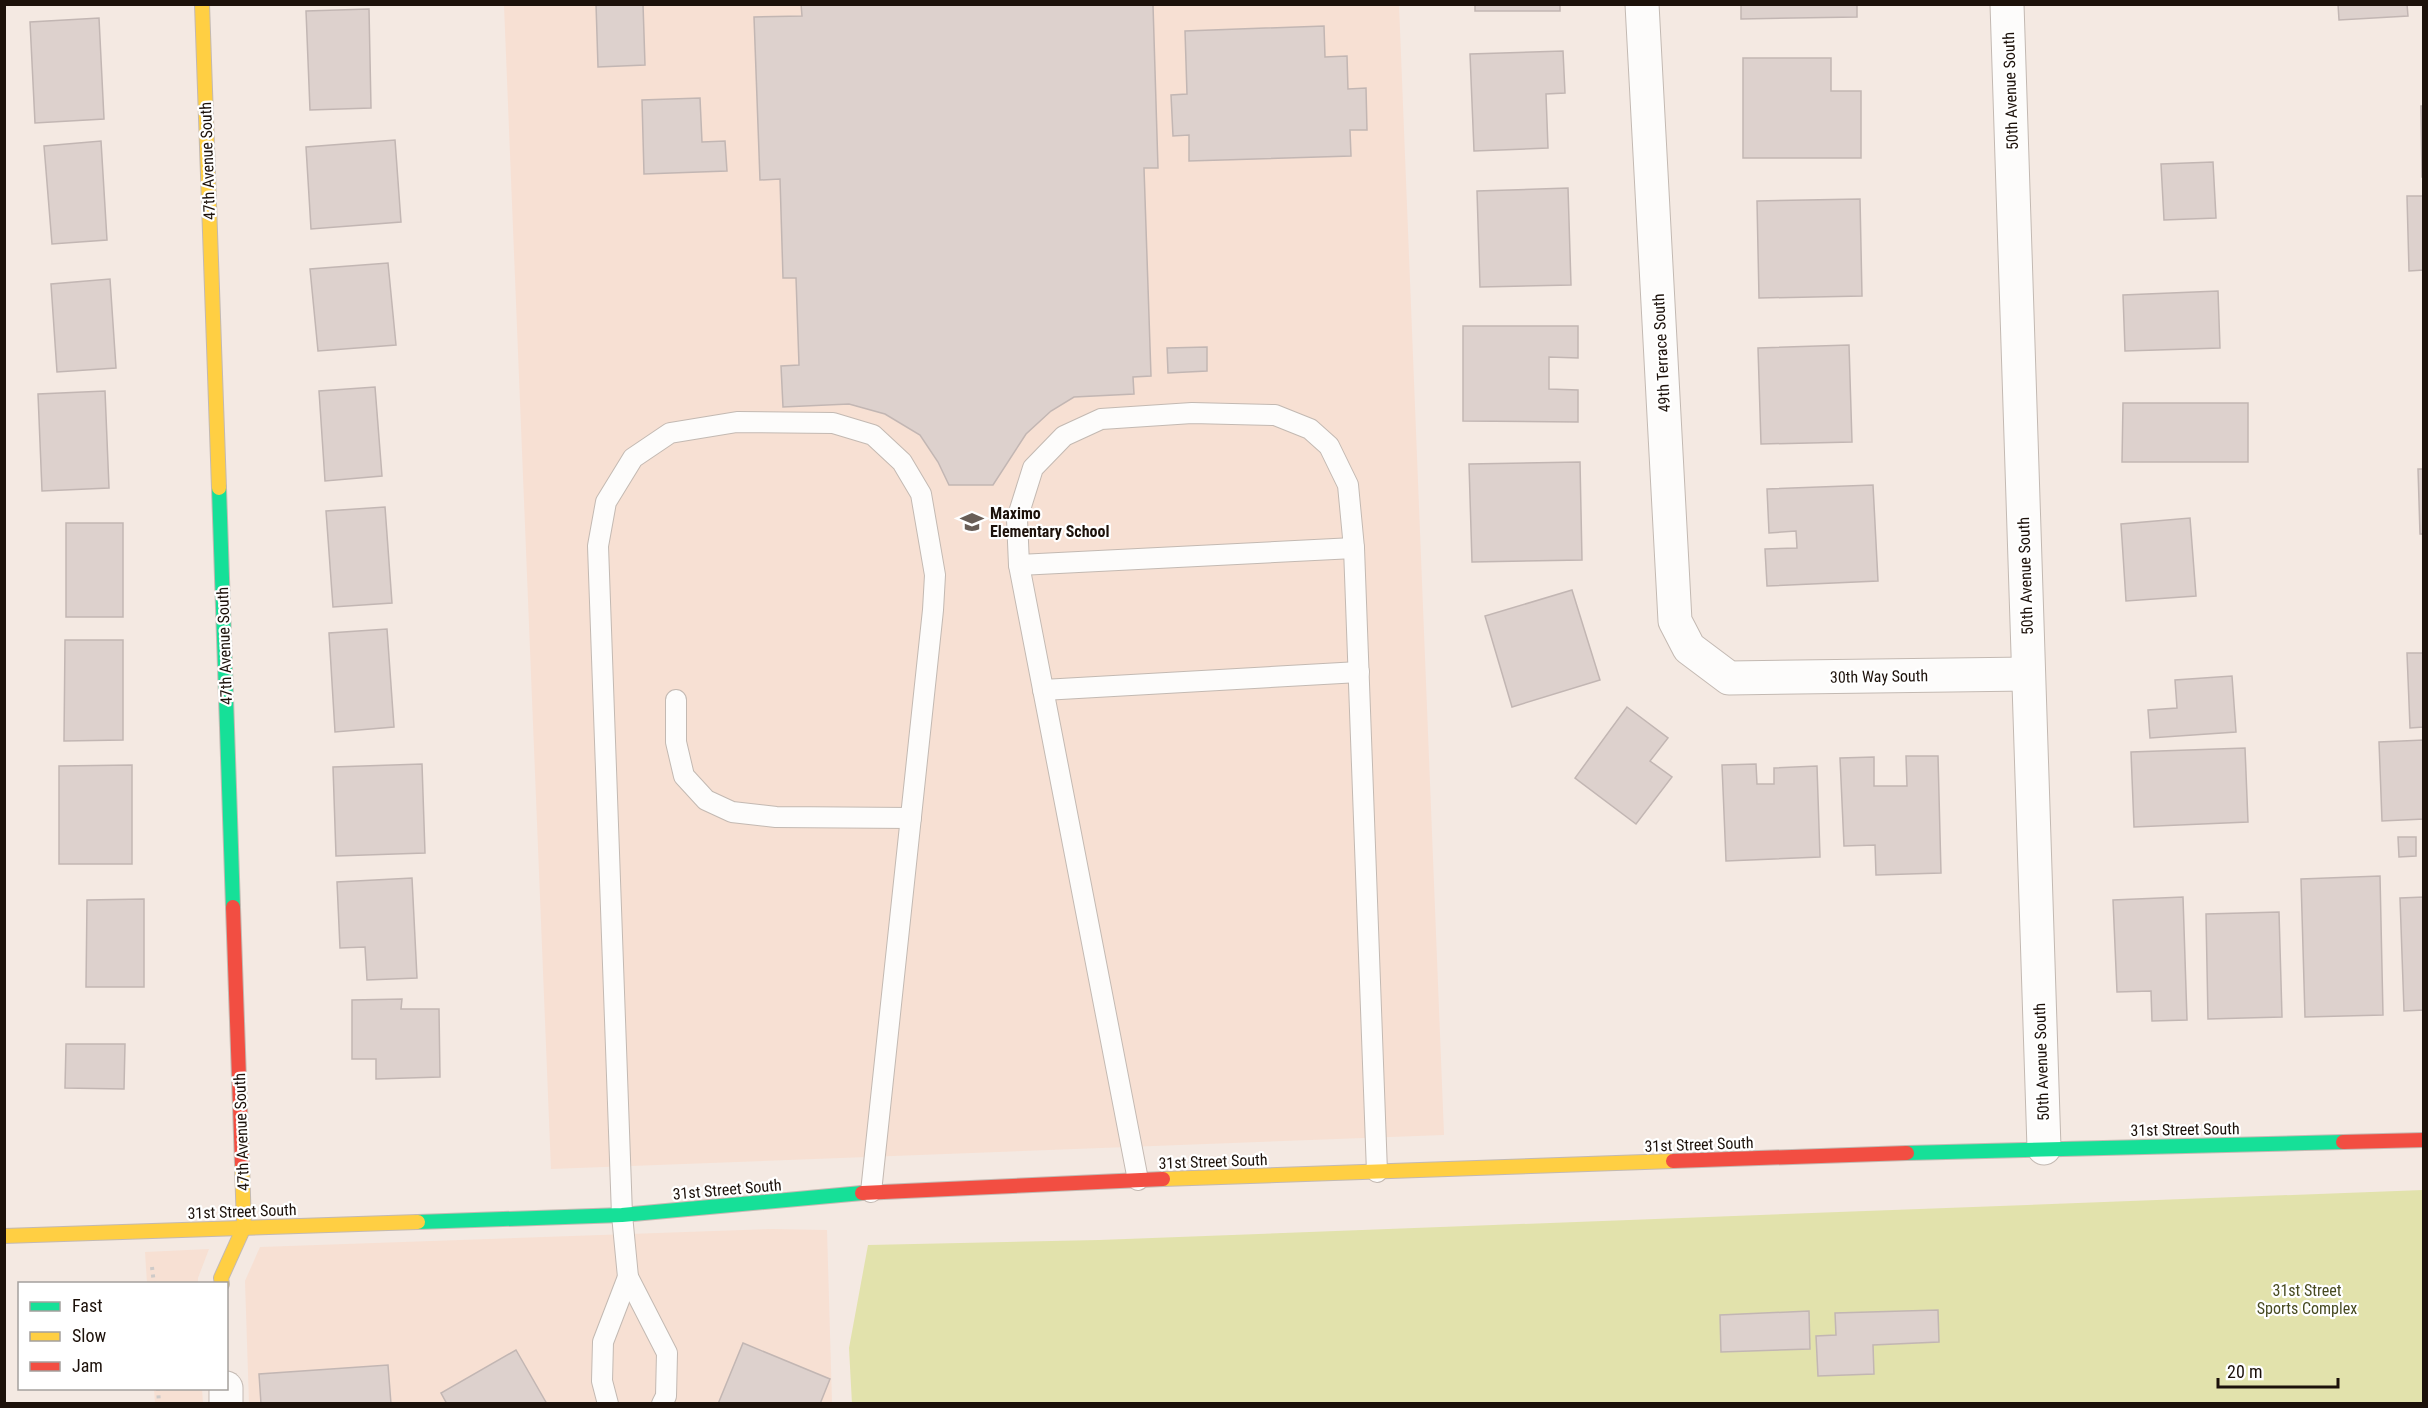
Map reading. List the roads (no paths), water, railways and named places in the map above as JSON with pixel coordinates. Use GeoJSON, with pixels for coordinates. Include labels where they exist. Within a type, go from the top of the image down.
{"type":"FeatureCollection","features":[{"type":"Feature","properties":{"kind":"street","name":"47th Avenue South"},"geometry":{"type":"LineString","coordinates":[[201,4],[244,1227],[221,1278],[222,1282]]}},
{"type":"Feature","properties":{"kind":"street","name":"49th Terrace South"},"geometry":{"type":"LineString","coordinates":[[1642,4],[1675,621],[1689,648],[1729,678]]}},
{"type":"Feature","properties":{"kind":"street","name":"50th Avenue South"},"geometry":{"type":"LineString","coordinates":[[2007,4],[2044,1148]]}},
{"type":"Feature","properties":{"kind":"street","name":"30th Way South"},"geometry":{"type":"LineString","coordinates":[[1729,678],[2028,674]]}},
{"type":"Feature","properties":{"kind":"street","name":"31st Street South"},"geometry":{"type":"LineString","coordinates":[[4,1236],[622,1215],[871,1192],[1138,1180],[2044,1148],[2424,1140]]}},
{"type":"Feature","properties":{"kind":"lane"},"geometry":{"type":"LineString","coordinates":[[1138,1180],[1019,565],[1017,519],[1033,468],[1064,436],[1101,419],[1192,413],[1275,415],[1310,429],[1329,446],[1348,484],[1354,548],[1377,1172]]}},
{"type":"Feature","properties":{"kind":"lane"},"geometry":{"type":"LineString","coordinates":[[662,1404],[666,1396],[667,1353],[628,1277],[622,1215],[598,546],[606,502],[633,458],[670,432],[737,422],[833,423],[873,435],[902,462],[921,494],[935,575],[871,1192]]}},
{"type":"Feature","properties":{"kind":"lane"},"geometry":{"type":"LineString","coordinates":[[1019,565],[1354,548]]}},
{"type":"Feature","properties":{"kind":"lane"},"geometry":{"type":"LineString","coordinates":[[1043,690],[1359,672]]}},
{"type":"Feature","properties":{"kind":"lane"},"geometry":{"type":"LineString","coordinates":[[676,700],[676,742],[684,776],[706,800],[732,812],[776,817],[911,818]]}},
{"type":"Feature","properties":{"kind":"lane"},"geometry":{"type":"LineString","coordinates":[[608,1404],[602,1381],[603,1342],[628,1277]]}},
{"type":"Feature","properties":{"kind":"place","name":"Maximo Elementary School"},"geometry":{"type":"Point","coordinates":[972,522]}},
{"type":"Feature","properties":{"kind":"park label","name":"31st Street Sports Complex"},"geometry":{"type":"Point","coordinates":[2307,1299]}}]}
